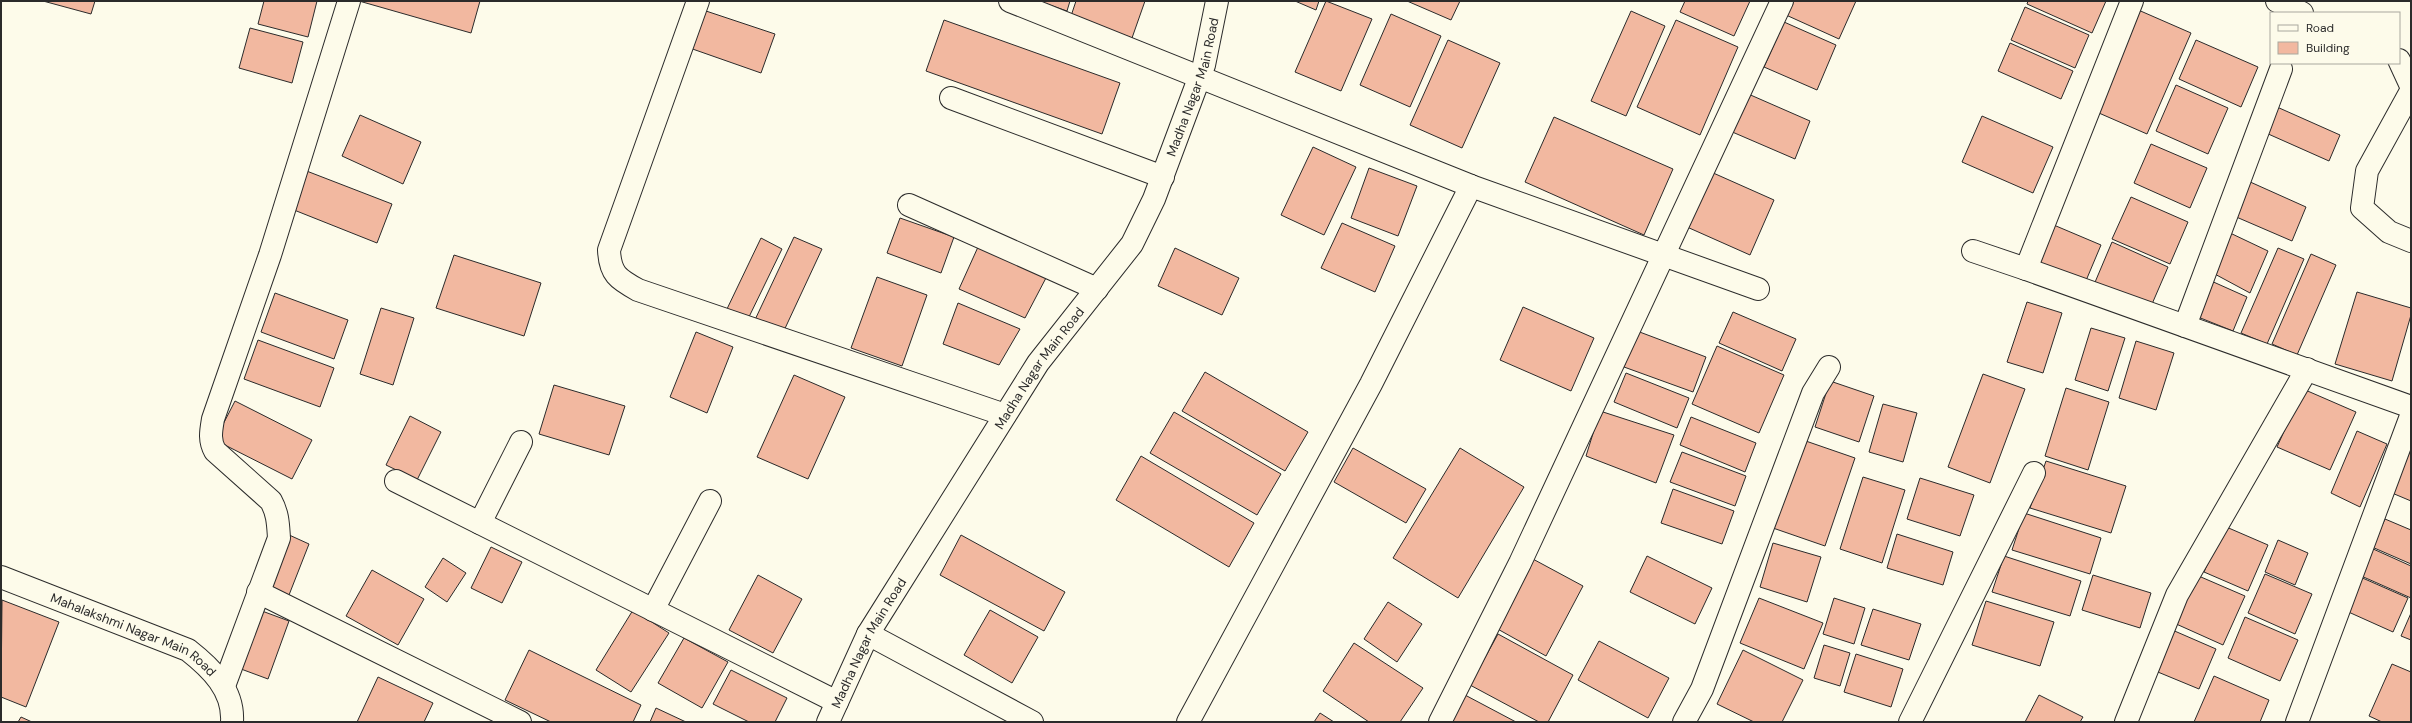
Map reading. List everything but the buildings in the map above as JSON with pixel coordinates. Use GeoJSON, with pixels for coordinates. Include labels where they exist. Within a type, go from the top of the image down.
{"type":"FeatureCollection","features":[{"type":"Feature","properties":{"kind":"street"},"geometry":{"type":"LineString","coordinates":[[224,686],[279,538],[277,512],[271,502],[215,451],[211,435],[213,419],[270,255],[349,1]]}},
{"type":"Feature","properties":{"kind":"street"},"geometry":{"type":"LineString","coordinates":[[698,1],[608,250],[609,264],[613,272],[623,282],[638,290],[1005,415]]}},
{"type":"Feature","properties":{"kind":"street"},"geometry":{"type":"LineString","coordinates":[[1010,1],[1471,186],[1758,289]]}},
{"type":"Feature","properties":{"kind":"street","name":"Madha Nagar Main Road"},"geometry":{"type":"LineString","coordinates":[[828,722],[868,634],[1038,362],[1132,244],[1163,177],[1200,78],[1217,1]]}},
{"type":"Feature","properties":{"kind":"street"},"geometry":{"type":"LineString","coordinates":[[1440,722],[1520,563],[1782,1]]}},
{"type":"Feature","properties":{"kind":"street"},"geometry":{"type":"LineString","coordinates":[[2026,269],[2132,1]]}},
{"type":"Feature","properties":{"kind":"street"},"geometry":{"type":"LineString","coordinates":[[2277,1],[2300,12]]}},
{"type":"Feature","properties":{"kind":"street"},"geometry":{"type":"LineString","coordinates":[[2400,62],[2411,86]]}},
{"type":"Feature","properties":{"kind":"street"},"geometry":{"type":"LineString","coordinates":[[2185,326],[2281,69]]}},
{"type":"Feature","properties":{"kind":"street"},"geometry":{"type":"LineString","coordinates":[[2411,90],[2368,171],[2362,208],[2388,232],[2411,241]]}},
{"type":"Feature","properties":{"kind":"street"},"geometry":{"type":"LineString","coordinates":[[952,98],[1163,177]]}},
{"type":"Feature","properties":{"kind":"street"},"geometry":{"type":"LineString","coordinates":[[1188,722],[1371,384],[1471,186]]}},
{"type":"Feature","properties":{"kind":"street"},"geometry":{"type":"LineString","coordinates":[[909,205],[1097,289]]}},
{"type":"Feature","properties":{"kind":"street"},"geometry":{"type":"LineString","coordinates":[[1973,251],[2411,407]]}},
{"type":"Feature","properties":{"kind":"street"},"geometry":{"type":"LineString","coordinates":[[1684,722],[1702,689],[1813,393],[1829,367]]}},
{"type":"Feature","properties":{"kind":"street"},"geometry":{"type":"LineString","coordinates":[[2126,722],[2177,595],[2307,369]]}},
{"type":"Feature","properties":{"kind":"street"},"geometry":{"type":"LineString","coordinates":[[2297,722],[2411,416]]}},
{"type":"Feature","properties":{"kind":"street"},"geometry":{"type":"LineString","coordinates":[[480,523],[521,442]]}},
{"type":"Feature","properties":{"kind":"street"},"geometry":{"type":"LineString","coordinates":[[1910,722],[2034,473]]}},
{"type":"Feature","properties":{"kind":"street"},"geometry":{"type":"LineString","coordinates":[[396,481],[837,702]]}},
{"type":"Feature","properties":{"kind":"street"},"geometry":{"type":"LineString","coordinates":[[654,610],[710,501]]}},
{"type":"Feature","properties":{"kind":"street","name":"Mahalakshmi Nagar Main Road"},"geometry":{"type":"LineString","coordinates":[[1,577],[188,650],[209,666],[224,686],[233,714],[232,722]]}},
{"type":"Feature","properties":{"kind":"street"},"geometry":{"type":"LineString","coordinates":[[258,592],[520,722]]}},
{"type":"Feature","properties":{"kind":"street"},"geometry":{"type":"LineString","coordinates":[[868,634],[1032,722]]}}]}
